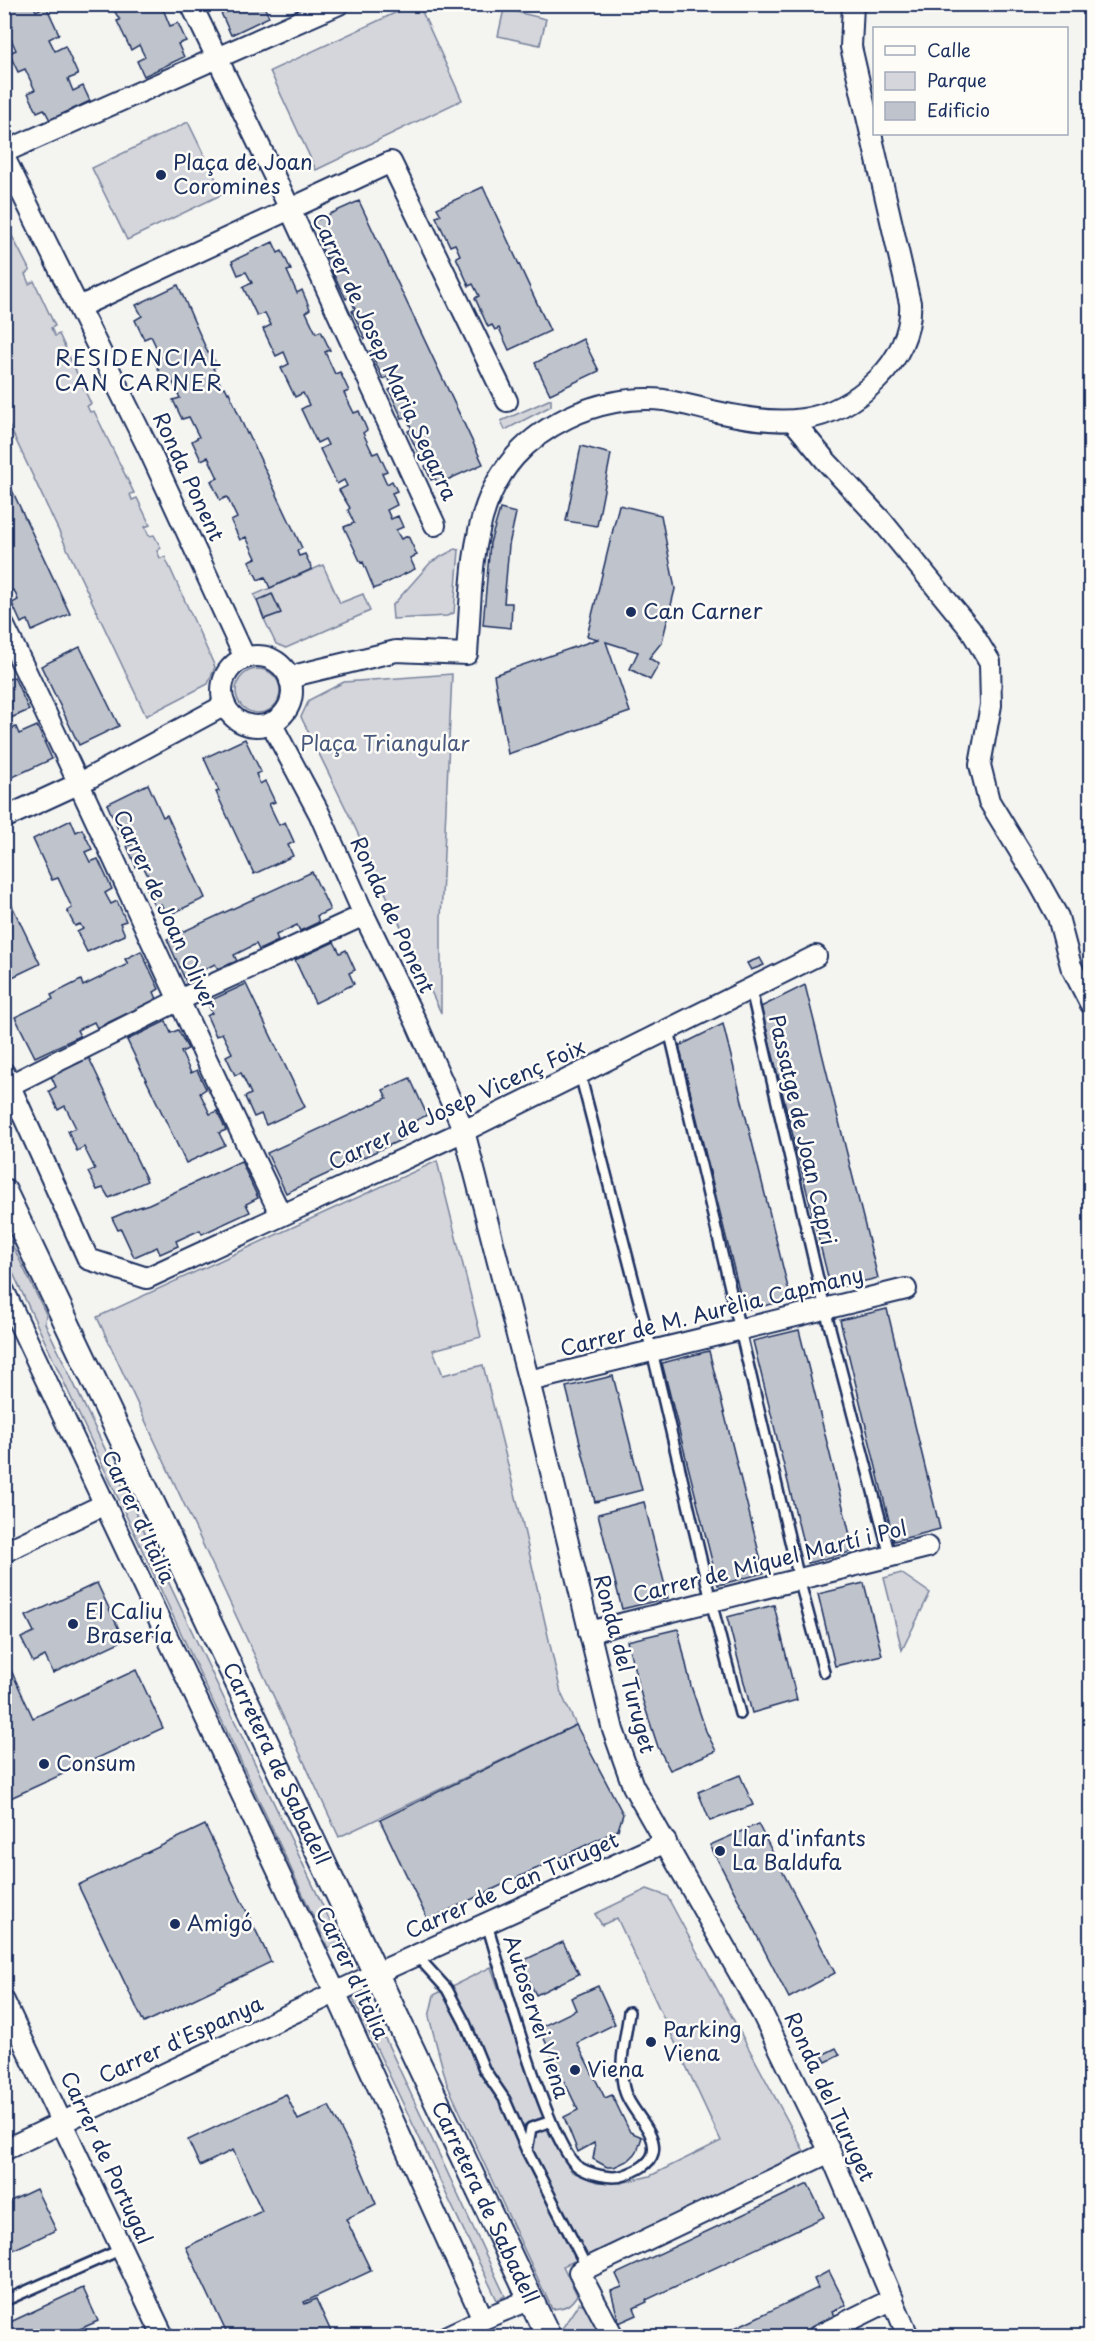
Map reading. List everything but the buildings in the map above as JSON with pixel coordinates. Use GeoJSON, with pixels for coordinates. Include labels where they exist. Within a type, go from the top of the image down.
{"type":"FeatureCollection","features":[{"type":"Feature","properties":{"kind":"street","name":"Carrer de Josep Maria Segarra"},"geometry":{"type":"LineString","coordinates":[[191,4],[290,209],[435,525]]}},
{"type":"Feature","properties":{"kind":"street"},"geometry":{"type":"LineString","coordinates":[[4,152],[339,4]]}},
{"type":"Feature","properties":{"kind":"street"},"geometry":{"type":"LineString","coordinates":[[290,681],[301,674],[396,651],[467,654],[474,563],[481,519],[490,492],[504,468],[521,448],[540,432],[595,407],[634,400],[662,400],[770,422],[793,421],[837,409],[869,388],[891,362],[900,348],[910,320],[910,303],[851,47],[853,4]]}},
{"type":"Feature","properties":{"kind":"street","name":"Ronda Ponent"},"geometry":{"type":"LineString","coordinates":[[4,157],[150,452],[245,658]]}},
{"type":"Feature","properties":{"kind":"street"},"geometry":{"type":"LineString","coordinates":[[79,307],[391,162],[507,401]]}},
{"type":"Feature","properties":{"kind":"street"},"geometry":{"type":"LineString","coordinates":[[793,421],[826,461],[882,520],[970,629],[990,662],[991,705],[980,765],[989,801],[1058,918],[1071,966],[1090,1003]]}},
{"type":"Feature","properties":{"kind":"street","name":"Carrer de Joan Oliver"},"geometry":{"type":"LineString","coordinates":[[4,626],[80,783],[281,1215]]}},
{"type":"Feature","properties":{"kind":"street"},"geometry":{"type":"LineString","coordinates":[[256,656],[278,662],[286,671],[290,681],[290,700],[280,717],[271,723],[261,726],[240,721],[225,705],[222,689],[226,674],[231,667],[245,658],[256,656]]}},
{"type":"Feature","properties":{"kind":"street"},"geometry":{"type":"LineString","coordinates":[[4,818],[80,783],[225,705]]}},
{"type":"Feature","properties":{"kind":"street","name":"Ronda de Ponent"},"geometry":{"type":"LineString","coordinates":[[271,723],[319,813],[364,915],[417,1022],[464,1131]]}},
{"type":"Feature","properties":{"kind":"street"},"geometry":{"type":"LineString","coordinates":[[7,1079],[364,915]]}},
{"type":"Feature","properties":{"kind":"street","name":"Carrer de Josep Vicenç Foix"},"geometry":{"type":"LineString","coordinates":[[7,1079],[88,1259],[147,1278],[464,1131],[816,956]]}},
{"type":"Feature","properties":{"kind":"street","name":"Ronda del Turuget"},"geometry":{"type":"LineString","coordinates":[[464,1131],[529,1381],[613,1730],[633,1786],[762,2013],[830,2152],[908,2337]]}},
{"type":"Feature","properties":{"kind":"street","name":"Carretera de Sabadell"},"geometry":{"type":"LineString","coordinates":[[4,1191],[548,2337]]}},
{"type":"Feature","properties":{"kind":"street","name":"Carrer de M. Aurèlia Capmany"},"geometry":{"type":"LineString","coordinates":[[529,1381],[906,1289]]}},
{"type":"Feature","properties":{"kind":"street","name":"Carrer d'Itàlia"},"geometry":{"type":"LineString","coordinates":[[4,1291],[336,1994],[483,2319]]}},
{"type":"Feature","properties":{"kind":"street"},"geometry":{"type":"LineString","coordinates":[[4,1552],[105,1504]]}},
{"type":"Feature","properties":{"kind":"street","name":"Carrer de Miquel Martí i Pol"},"geometry":{"type":"LineString","coordinates":[[589,1632],[927,1547]]}},
{"type":"Feature","properties":{"kind":"street","name":"Carrer de Can Turuget"},"geometry":{"type":"LineString","coordinates":[[377,1973],[666,1842]]}},
{"type":"Feature","properties":{"kind":"street","name":"Carrer d'Espanya"},"geometry":{"type":"LineString","coordinates":[[4,2150],[377,1973]]}},
{"type":"Feature","properties":{"kind":"street","name":"Carrer de Portugal"},"geometry":{"type":"LineString","coordinates":[[5,2004],[163,2337]]}},
{"type":"Feature","properties":{"kind":"street"},"geometry":{"type":"LineString","coordinates":[[614,2337],[583,2270],[830,2152]]}},
{"type":"Feature","properties":{"kind":"street"},"geometry":{"type":"LineString","coordinates":[[818,2337],[893,2299]]}},
{"type":"Feature","properties":{"kind":"street"},"geometry":{"type":"LineString","coordinates":[[447,2337],[529,2300]]}},
{"type":"Feature","properties":{"kind":"lane","name":"Passatge de Joan Capri"},"geometry":{"type":"LineString","coordinates":[[751,990],[825,1309],[890,1556]]}},
{"type":"Feature","properties":{"kind":"lane"},"geometry":{"type":"LineString","coordinates":[[669,1030],[799,1579],[824,1672]]}},
{"type":"Feature","properties":{"kind":"lane"},"geometry":{"type":"LineString","coordinates":[[580,1074],[652,1351],[740,1714]]}},
{"type":"Feature","properties":{"kind":"lane","name":"Autoservei Viena"},"geometry":{"type":"LineString","coordinates":[[487,1923],[550,2119],[577,2165],[600,2175],[623,2176],[644,2166],[653,2153],[651,2135],[625,2094],[621,2074],[629,2012]]}},
{"type":"Feature","properties":{"kind":"lane"},"geometry":{"type":"LineString","coordinates":[[417,1956],[447,1989],[465,2023],[484,2069],[505,2100],[583,2270]]}},
{"type":"Feature","properties":{"kind":"lane"},"geometry":{"type":"LineString","coordinates":[[527,2151],[531,2128],[546,2123]]}},
{"type":"Feature","properties":{"kind":"lane"},"geometry":{"type":"LineString","coordinates":[[4,2301],[122,2249]]}},
{"type":"Feature","properties":{"kind":"green space"},"geometry":{"type":"Polygon","coordinates":[[[412,5],[419,5],[462,100],[316,170],[270,71],[412,5]]]}},
{"type":"Feature","properties":{"kind":"green space"},"geometry":{"type":"Polygon","coordinates":[[[504,9],[546,19],[540,45],[498,36],[504,9]]]}},
{"type":"Feature","properties":{"kind":"green space"},"geometry":{"type":"Polygon","coordinates":[[[188,122],[223,194],[127,240],[92,168],[188,122]]]}},
{"type":"Feature","properties":{"kind":"green space"},"geometry":{"type":"Polygon","coordinates":[[[4,231],[7,236],[11,234],[30,271],[25,274],[29,284],[34,281],[55,326],[51,328],[55,336],[59,334],[91,404],[87,406],[90,412],[94,411],[134,493],[130,494],[132,500],[137,498],[150,525],[145,527],[149,536],[154,535],[161,548],[157,551],[160,558],[165,557],[215,667],[208,684],[146,716],[5,417],[4,231]]]}},
{"type":"Feature","properties":{"kind":"green space"},"geometry":{"type":"Polygon","coordinates":[[[551,399],[551,406],[505,430],[501,421],[551,399]]]}},
{"type":"Feature","properties":{"kind":"green space"},"geometry":{"type":"Polygon","coordinates":[[[455,549],[459,550],[454,613],[447,616],[393,619],[392,606],[431,562],[455,549]]]}},
{"type":"Feature","properties":{"kind":"green space"},"geometry":{"type":"Polygon","coordinates":[[[323,565],[340,603],[363,594],[370,611],[286,648],[276,644],[264,619],[280,613],[273,595],[257,601],[254,595],[323,565]]]}},
{"type":"Feature","properties":{"kind":"green space"},"geometry":{"type":"Polygon","coordinates":[[[258,669],[273,676],[280,691],[273,706],[258,713],[243,706],[236,691],[243,676],[258,669]]]}},
{"type":"Feature","properties":{"kind":"green space","name":"Plaça Triangular"},"geometry":{"type":"Polygon","coordinates":[[[452,674],[441,919],[441,1013],[301,717],[309,700],[344,682],[452,674]]]}},
{"type":"Feature","properties":{"kind":"green space"},"geometry":{"type":"Polygon","coordinates":[[[437,1161],[481,1337],[433,1350],[443,1375],[483,1365],[522,1521],[561,1693],[576,1725],[339,1837],[97,1317],[437,1161]]]}},
{"type":"Feature","properties":{"kind":"green space"},"geometry":{"type":"Polygon","coordinates":[[[5,1230],[46,1314],[45,1323],[340,1942],[328,1948],[5,1256],[5,1230]]]}},
{"type":"Feature","properties":{"kind":"green space"},"geometry":{"type":"Polygon","coordinates":[[[901,1573],[930,1593],[902,1650],[884,1578],[901,1573]]]}},
{"type":"Feature","properties":{"kind":"green space"},"geometry":{"type":"Polygon","coordinates":[[[647,1889],[667,1896],[806,2155],[563,2266],[577,2295],[567,2306],[552,2309],[447,2084],[429,2017],[434,1995],[491,1967],[549,2134],[572,2172],[597,2182],[621,2183],[650,2176],[721,2141],[617,1918],[602,1925],[595,1914],[647,1889]]]}},
{"type":"Feature","properties":{"kind":"green space"},"geometry":{"type":"Polygon","coordinates":[[[362,1989],[505,2296],[497,2300],[351,1995],[362,1989]]]}},
{"type":"Feature","properties":{"kind":"green space"},"geometry":{"type":"Polygon","coordinates":[[[579,2303],[589,2306],[602,2336],[564,2336],[561,2330],[579,2303]]]}},
{"type":"Feature","properties":{"kind":"place","name":"Plaça de Joan Coromines"},"geometry":{"type":"Point","coordinates":[161,175]}},
{"type":"Feature","properties":{"kind":"place","name":"Can Carner"},"geometry":{"type":"Point","coordinates":[631,612]}},
{"type":"Feature","properties":{"kind":"place","name":"El Caliu Brasería"},"geometry":{"type":"Point","coordinates":[73,1624]}},
{"type":"Feature","properties":{"kind":"place","name":"Consum"},"geometry":{"type":"Point","coordinates":[44,1764]}},
{"type":"Feature","properties":{"kind":"place","name":"Llar d'infants La Baldufa"},"geometry":{"type":"Point","coordinates":[720,1851]}},
{"type":"Feature","properties":{"kind":"place","name":"Amigó"},"geometry":{"type":"Point","coordinates":[175,1924]}},
{"type":"Feature","properties":{"kind":"place","name":"Parking Viena"},"geometry":{"type":"Point","coordinates":[651,2042]}},
{"type":"Feature","properties":{"kind":"place","name":"Viena"},"geometry":{"type":"Point","coordinates":[575,2070]}},
{"type":"Feature","properties":{"kind":"district","name":"RESIDENCIAL CAN CARNER"},"geometry":{"type":"Point","coordinates":[139,370]}}]}
